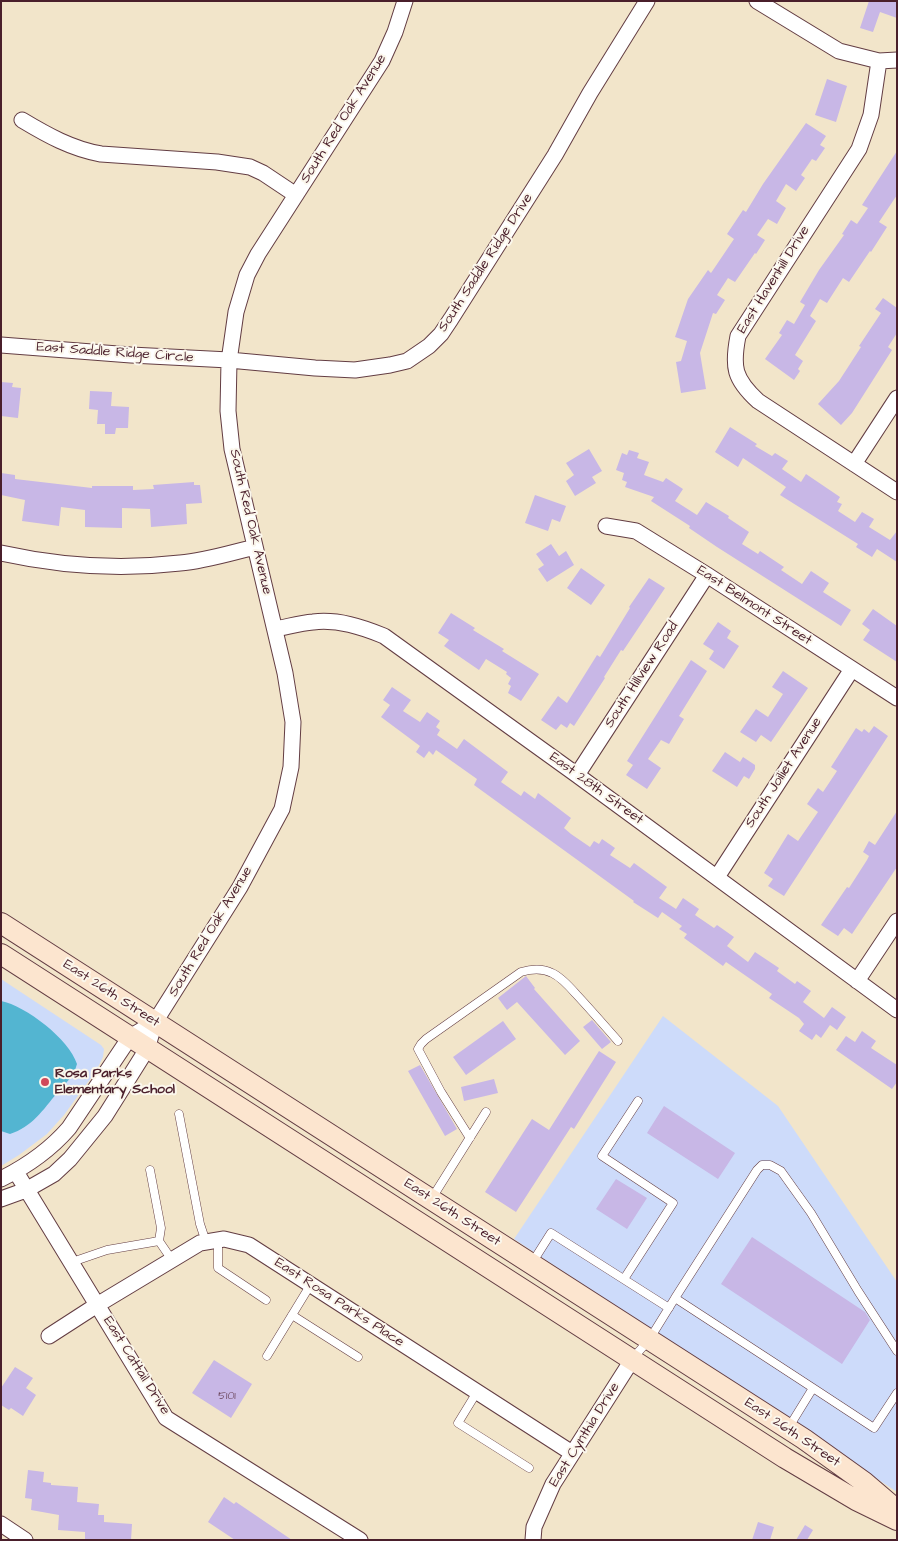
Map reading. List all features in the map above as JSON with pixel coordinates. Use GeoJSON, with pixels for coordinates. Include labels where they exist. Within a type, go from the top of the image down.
{"type":"FeatureCollection","features":[{"type":"Feature","properties":{"kind":"main road","name":"East 26th Street"},"geometry":{"type":"LineString","coordinates":[[1,923],[788,1429],[864,1482],[897,1510]]}},
{"type":"Feature","properties":{"kind":"main road","name":"East 26th Street"},"geometry":{"type":"LineString","coordinates":[[1,954],[785,1458],[856,1500],[897,1520]]}},
{"type":"Feature","properties":{"kind":"street","name":"South Saddle Ridge Drive"},"geometry":{"type":"LineString","coordinates":[[229,360],[355,370],[407,361],[430,346],[451,319],[545,171],[590,93],[647,1]]}},
{"type":"Feature","properties":{"kind":"street"},"geometry":{"type":"LineString","coordinates":[[757,1],[839,51],[879,61],[897,60]]}},
{"type":"Feature","properties":{"kind":"street","name":"South Red Oak Avenue"},"geometry":{"type":"LineString","coordinates":[[1,1199],[26,1190],[54,1174],[70,1159],[105,1116],[147,1049],[155,1022],[240,887],[282,809],[291,767],[293,722],[285,673],[232,449],[228,411],[229,360],[236,312],[247,275],[258,254],[382,61],[395,32],[401,2]]}},
{"type":"Feature","properties":{"kind":"street","name":"East Havenhill Drive"},"geometry":{"type":"LineString","coordinates":[[879,61],[871,115],[859,149],[747,320],[738,336],[735,366],[738,378],[758,401],[897,492]]}},
{"type":"Feature","properties":{"kind":"street"},"geometry":{"type":"LineString","coordinates":[[22,120],[54,138],[85,152],[250,166],[296,195]]}},
{"type":"Feature","properties":{"kind":"street","name":"East Saddle Ridge Circle"},"geometry":{"type":"LineString","coordinates":[[1,345],[229,360]]}},
{"type":"Feature","properties":{"kind":"street"},"geometry":{"type":"LineString","coordinates":[[854,464],[897,398]]}},
{"type":"Feature","properties":{"kind":"street","name":"East Belmont Street"},"geometry":{"type":"LineString","coordinates":[[606,526],[636,531],[897,698]]}},
{"type":"Feature","properties":{"kind":"street"},"geometry":{"type":"LineString","coordinates":[[1,553],[70,565],[126,565],[181,563],[254,547]]}},
{"type":"Feature","properties":{"kind":"street","name":"South Hillview Road"},"geometry":{"type":"LineString","coordinates":[[577,775],[707,575]]}},
{"type":"Feature","properties":{"kind":"street","name":"East 28th Street"},"geometry":{"type":"LineString","coordinates":[[275,629],[314,622],[332,622],[363,627],[384,636],[897,1010]]}},
{"type":"Feature","properties":{"kind":"street","name":"South Joiliet Avenue"},"geometry":{"type":"LineString","coordinates":[[717,877],[852,669]]}},
{"type":"Feature","properties":{"kind":"street"},"geometry":{"type":"LineString","coordinates":[[857,981],[897,921]]}},
{"type":"Feature","properties":{"kind":"street"},"geometry":{"type":"LineString","coordinates":[[1,1179],[16,1172],[48,1149],[69,1128],[130,1037],[155,1022]]}},
{"type":"Feature","properties":{"kind":"street","name":"East Cattail Drive"},"geometry":{"type":"LineString","coordinates":[[16,1172],[166,1418],[360,1540]]}},
{"type":"Feature","properties":{"kind":"street","name":"East Rosa Parks Place"},"geometry":{"type":"LineString","coordinates":[[212,1241],[224,1239],[249,1244],[572,1454]]}},
{"type":"Feature","properties":{"kind":"street"},"geometry":{"type":"LineString","coordinates":[[49,1336],[200,1243],[212,1241]]}},
{"type":"Feature","properties":{"kind":"street","name":"East Cynthia Drive"},"geometry":{"type":"LineString","coordinates":[[533,1540],[534,1527],[552,1484],[632,1360]]}},
{"type":"Feature","properties":{"kind":"street"},"geometry":{"type":"LineString","coordinates":[[1,1524],[25,1540]]}},
{"type":"Feature","properties":{"kind":"lane"},"geometry":{"type":"LineString","coordinates":[[470,1138],[418,1049],[426,1039],[521,972],[529,969],[540,970],[558,977],[588,1006],[618,1041]]}},
{"type":"Feature","properties":{"kind":"lane"},"geometry":{"type":"LineString","coordinates":[[624,1279],[673,1203],[602,1156],[638,1101]]}},
{"type":"Feature","properties":{"kind":"lane"},"geometry":{"type":"LineString","coordinates":[[431,1200],[486,1112]]}},
{"type":"Feature","properties":{"kind":"lane"},"geometry":{"type":"LineString","coordinates":[[179,1114],[200,1224],[212,1241],[218,1268],[266,1300]]}},
{"type":"Feature","properties":{"kind":"lane"},"geometry":{"type":"LineString","coordinates":[[632,1360],[649,1340],[762,1165],[770,1165],[781,1171],[811,1213],[897,1351]]}},
{"type":"Feature","properties":{"kind":"lane"},"geometry":{"type":"LineString","coordinates":[[150,1170],[161,1228],[158,1241],[172,1260]]}},
{"type":"Feature","properties":{"kind":"lane"},"geometry":{"type":"LineString","coordinates":[[532,1264],[551,1232],[669,1308]]}},
{"type":"Feature","properties":{"kind":"lane"},"geometry":{"type":"LineString","coordinates":[[72,1262],[107,1250],[158,1241]]}},
{"type":"Feature","properties":{"kind":"lane"},"geometry":{"type":"LineString","coordinates":[[267,1356],[311,1284]]}},
{"type":"Feature","properties":{"kind":"lane"},"geometry":{"type":"LineString","coordinates":[[676,1298],[874,1428],[897,1393]]}},
{"type":"Feature","properties":{"kind":"lane"},"geometry":{"type":"LineString","coordinates":[[292,1315],[358,1357]]}},
{"type":"Feature","properties":{"kind":"lane"},"geometry":{"type":"LineString","coordinates":[[788,1429],[814,1388]]}},
{"type":"Feature","properties":{"kind":"lane"},"geometry":{"type":"LineString","coordinates":[[477,1392],[458,1423],[529,1468]]}},
{"type":"Feature","properties":{"kind":"shaded area","name":"Rosa Parks Elementary School"},"geometry":{"type":"Polygon","coordinates":[[[1,979],[101,1045],[104,1049],[103,1057],[96,1071],[64,1115],[47,1134],[1,1166],[1,979]]]}},
{"type":"Feature","properties":{"kind":"shaded area"},"geometry":{"type":"Polygon","coordinates":[[[663,1016],[778,1106],[897,1282],[897,1492],[514,1239],[663,1016]]]}},
{"type":"Feature","properties":{"kind":"water"},"geometry":{"type":"Polygon","coordinates":[[[1,1001],[22,1009],[56,1034],[72,1054],[77,1064],[69,1080],[36,1117],[25,1127],[10,1134],[1,1131],[1,1001]]]}},
{"type":"Feature","properties":{"kind":"building"},"geometry":{"type":"Polygon","coordinates":[[[869,1],[897,1],[897,18],[880,12],[873,32],[860,28],[869,1]]]}},
{"type":"Feature","properties":{"kind":"building"},"geometry":{"type":"Polygon","coordinates":[[[827,79],[847,86],[836,122],[815,115],[827,79]]]}},
{"type":"Feature","properties":{"kind":"building"},"geometry":{"type":"Polygon","coordinates":[[[806,123],[826,136],[820,145],[825,148],[816,161],[812,159],[801,175],[805,178],[796,191],[786,184],[776,201],[786,208],[777,224],[768,219],[757,235],[765,240],[756,254],[735,282],[728,278],[717,295],[725,300],[716,314],[713,313],[700,353],[706,389],[681,393],[676,362],[681,361],[687,341],[675,337],[688,299],[708,270],[711,273],[734,239],[727,234],[743,210],[746,212],[763,184],[806,123]]]}},
{"type":"Feature","properties":{"kind":"building"},"geometry":{"type":"Polygon","coordinates":[[[897,151],[897,195],[879,222],[887,227],[849,282],[843,278],[827,303],[820,299],[810,316],[816,321],[795,355],[803,361],[798,369],[800,371],[794,380],[765,359],[782,335],[779,333],[787,320],[794,324],[805,305],[800,302],[819,270],[844,235],[842,234],[851,220],[857,224],[868,208],[862,205],[897,151]]]}},
{"type":"Feature","properties":{"kind":"building"},"geometry":{"type":"Polygon","coordinates":[[[883,298],[897,308],[897,333],[888,347],[892,350],[852,413],[841,425],[818,404],[839,381],[861,347],[859,346],[881,313],[875,309],[883,298]]]}},
{"type":"Feature","properties":{"kind":"building"},"geometry":{"type":"Polygon","coordinates":[[[1,382],[13,383],[12,387],[21,388],[18,418],[1,416],[1,382]]]}},
{"type":"Feature","properties":{"kind":"building"},"geometry":{"type":"Polygon","coordinates":[[[90,391],[112,392],[111,406],[129,407],[128,428],[116,428],[115,434],[105,434],[105,424],[97,424],[98,410],[89,409],[90,391]]]}},
{"type":"Feature","properties":{"kind":"building"},"geometry":{"type":"Polygon","coordinates":[[[730,427],[772,456],[775,453],[788,461],[782,469],[801,482],[806,474],[840,497],[837,502],[842,504],[838,511],[855,522],[862,512],[874,519],[869,527],[890,540],[897,531],[897,562],[877,549],[872,557],[856,547],[858,544],[780,495],[786,487],[743,458],[738,467],[715,452],[730,427]]]}},
{"type":"Feature","properties":{"kind":"building"},"geometry":{"type":"Polygon","coordinates":[[[589,449],[602,471],[592,477],[596,483],[575,496],[566,481],[574,475],[566,463],[589,449]]]}},
{"type":"Feature","properties":{"kind":"building"},"geometry":{"type":"Polygon","coordinates":[[[629,450],[639,453],[637,458],[649,462],[644,475],[663,482],[666,478],[683,489],[675,501],[697,515],[706,502],[729,516],[728,518],[749,532],[742,544],[758,554],[760,551],[784,567],[781,570],[802,584],[811,571],[829,583],[823,592],[851,610],[841,626],[689,528],[690,526],[651,501],[654,497],[625,487],[627,482],[622,480],[624,473],[616,470],[622,453],[627,455],[629,450]]]}},
{"type":"Feature","properties":{"kind":"building"},"geometry":{"type":"Polygon","coordinates":[[[1,473],[15,475],[15,479],[92,488],[92,486],[133,486],[133,490],[154,489],[153,485],[194,482],[194,485],[200,485],[202,503],[186,504],[187,524],[151,527],[150,509],[122,508],[122,528],[85,527],[85,510],[61,507],[59,526],[22,521],[25,500],[1,495],[1,473]]]}},
{"type":"Feature","properties":{"kind":"building"},"geometry":{"type":"Polygon","coordinates":[[[535,495],[566,506],[560,522],[552,519],[548,531],[525,523],[535,495]]]}},
{"type":"Feature","properties":{"kind":"building"},"geometry":{"type":"Polygon","coordinates":[[[551,544],[559,556],[566,551],[574,565],[547,582],[538,569],[544,565],[536,554],[551,544]]]}},
{"type":"Feature","properties":{"kind":"building"},"geometry":{"type":"Polygon","coordinates":[[[581,568],[605,585],[591,605],[567,588],[581,568]]]}},
{"type":"Feature","properties":{"kind":"building"},"geometry":{"type":"Polygon","coordinates":[[[649,578],[665,588],[623,651],[621,650],[574,726],[570,723],[567,728],[561,724],[556,730],[541,720],[558,696],[567,703],[597,655],[600,657],[629,607],[649,578]]]}},
{"type":"Feature","properties":{"kind":"building"},"geometry":{"type":"Polygon","coordinates":[[[873,609],[897,626],[897,662],[863,640],[870,630],[862,624],[873,609]]]}},
{"type":"Feature","properties":{"kind":"building"},"geometry":{"type":"Polygon","coordinates":[[[451,613],[475,628],[473,630],[504,649],[502,651],[539,674],[521,701],[508,693],[511,686],[508,684],[511,678],[506,674],[507,672],[486,659],[479,670],[444,646],[449,640],[438,633],[451,613]]]}},
{"type":"Feature","properties":{"kind":"building"},"geometry":{"type":"Polygon","coordinates":[[[718,622],[731,631],[727,638],[739,646],[724,669],[709,659],[714,651],[703,644],[718,622]]]}},
{"type":"Feature","properties":{"kind":"building"},"geometry":{"type":"Polygon","coordinates":[[[691,660],[707,671],[679,716],[684,719],[669,744],[661,740],[648,759],[661,768],[647,789],[626,775],[633,765],[627,761],[691,660]]]}},
{"type":"Feature","properties":{"kind":"building"},"geometry":{"type":"Polygon","coordinates":[[[783,671],[808,688],[771,742],[761,735],[756,742],[740,732],[756,709],[768,717],[783,694],[772,687],[783,671]]]}},
{"type":"Feature","properties":{"kind":"building"},"geometry":{"type":"Polygon","coordinates":[[[392,687],[411,700],[403,711],[420,722],[427,712],[440,721],[436,727],[440,730],[437,735],[457,749],[464,739],[508,772],[501,782],[521,796],[524,791],[535,799],[538,793],[571,818],[564,828],[571,834],[590,847],[594,841],[599,844],[602,839],[615,848],[610,855],[630,868],[634,863],[667,887],[659,898],[676,909],[683,898],[699,909],[695,915],[714,928],[717,925],[734,937],[727,946],[748,962],[755,952],[779,968],[777,971],[795,984],[797,981],[811,991],[803,1002],[824,1018],[832,1007],[846,1017],[837,1030],[830,1025],[821,1038],[816,1034],[812,1040],[799,1031],[804,1024],[799,1018],[769,998],[772,994],[726,962],[723,966],[684,938],[687,934],[679,929],[682,926],[662,912],[658,918],[633,902],[474,785],[477,779],[436,750],[433,755],[429,751],[424,758],[416,752],[420,746],[381,717],[390,705],[383,700],[392,687]]]}},
{"type":"Feature","properties":{"kind":"building"},"geometry":{"type":"Polygon","coordinates":[[[874,726],[888,736],[784,896],[768,886],[773,879],[764,873],[788,834],[798,841],[818,812],[807,804],[818,788],[823,792],[837,771],[831,767],[856,728],[862,732],[864,729],[869,733],[874,726]]]}},
{"type":"Feature","properties":{"kind":"building"},"geometry":{"type":"Polygon","coordinates":[[[725,752],[740,762],[743,757],[755,765],[755,769],[749,779],[744,776],[737,787],[712,771],[725,752]]]}},
{"type":"Feature","properties":{"kind":"building"},"geometry":{"type":"Polygon","coordinates":[[[897,811],[897,867],[852,934],[844,928],[838,936],[821,925],[867,860],[869,856],[863,852],[869,841],[875,845],[897,811]]]}},
{"type":"Feature","properties":{"kind":"building"},"geometry":{"type":"Polygon","coordinates":[[[526,976],[534,989],[580,1041],[565,1055],[517,1002],[507,1010],[498,998],[526,976]]]}},
{"type":"Feature","properties":{"kind":"building"},"geometry":{"type":"Polygon","coordinates":[[[592,1020],[611,1042],[602,1049],[583,1027],[592,1020]]]}},
{"type":"Feature","properties":{"kind":"building"},"geometry":{"type":"Polygon","coordinates":[[[503,1021],[516,1039],[466,1075],[453,1057],[503,1021]]]}},
{"type":"Feature","properties":{"kind":"building"},"geometry":{"type":"Polygon","coordinates":[[[862,1031],[876,1041],[871,1048],[897,1065],[897,1082],[892,1089],[836,1050],[846,1036],[855,1042],[862,1031]]]}},
{"type":"Feature","properties":{"kind":"building"},"geometry":{"type":"Polygon","coordinates":[[[599,1051],[616,1062],[574,1129],[571,1127],[516,1212],[485,1192],[532,1119],[549,1130],[599,1051]]]}},
{"type":"Feature","properties":{"kind":"building"},"geometry":{"type":"Polygon","coordinates":[[[420,1065],[457,1129],[445,1136],[408,1071],[420,1065]]]}},
{"type":"Feature","properties":{"kind":"building"},"geometry":{"type":"Polygon","coordinates":[[[494,1079],[498,1093],[464,1101],[461,1087],[494,1079]]]}},
{"type":"Feature","properties":{"kind":"building"},"geometry":{"type":"Polygon","coordinates":[[[664,1106],[735,1153],[718,1179],[647,1133],[664,1106]]]}},
{"type":"Feature","properties":{"kind":"building"},"geometry":{"type":"Polygon","coordinates":[[[616,1179],[647,1198],[627,1229],[596,1209],[616,1179]]]}},
{"type":"Feature","properties":{"kind":"building"},"geometry":{"type":"Polygon","coordinates":[[[752,1237],[865,1312],[870,1320],[842,1364],[721,1284],[752,1237]]]}},
{"type":"Feature","properties":{"kind":"building"},"geometry":{"type":"Polygon","coordinates":[[[214,1360],[252,1384],[231,1418],[192,1393],[214,1360]]]}},
{"type":"Feature","properties":{"kind":"building"},"geometry":{"type":"Polygon","coordinates":[[[15,1367],[33,1378],[26,1388],[36,1395],[23,1416],[11,1408],[9,1410],[1,1405],[1,1388],[15,1367]]]}},
{"type":"Feature","properties":{"kind":"building"},"geometry":{"type":"Polygon","coordinates":[[[28,1470],[44,1472],[43,1482],[51,1483],[51,1485],[78,1487],[77,1502],[99,1504],[98,1515],[104,1515],[104,1522],[132,1524],[131,1540],[85,1540],[85,1532],[58,1530],[59,1515],[31,1510],[32,1499],[25,1498],[28,1470]]]}},
{"type":"Feature","properties":{"kind":"building"},"geometry":{"type":"Polygon","coordinates":[[[224,1497],[234,1504],[236,1502],[292,1540],[235,1540],[208,1522],[224,1497]]]}},
{"type":"Feature","properties":{"kind":"building"},"geometry":{"type":"Polygon","coordinates":[[[758,1522],[774,1527],[770,1540],[752,1540],[758,1522]]]}},
{"type":"Feature","properties":{"kind":"building"},"geometry":{"type":"Polygon","coordinates":[[[805,1525],[813,1530],[807,1540],[796,1540],[805,1525]]]}},
{"type":"Feature","properties":{"kind":"place","name":"Rosa Parks Elementary School"},"geometry":{"type":"Point","coordinates":[45,1082]}}]}
